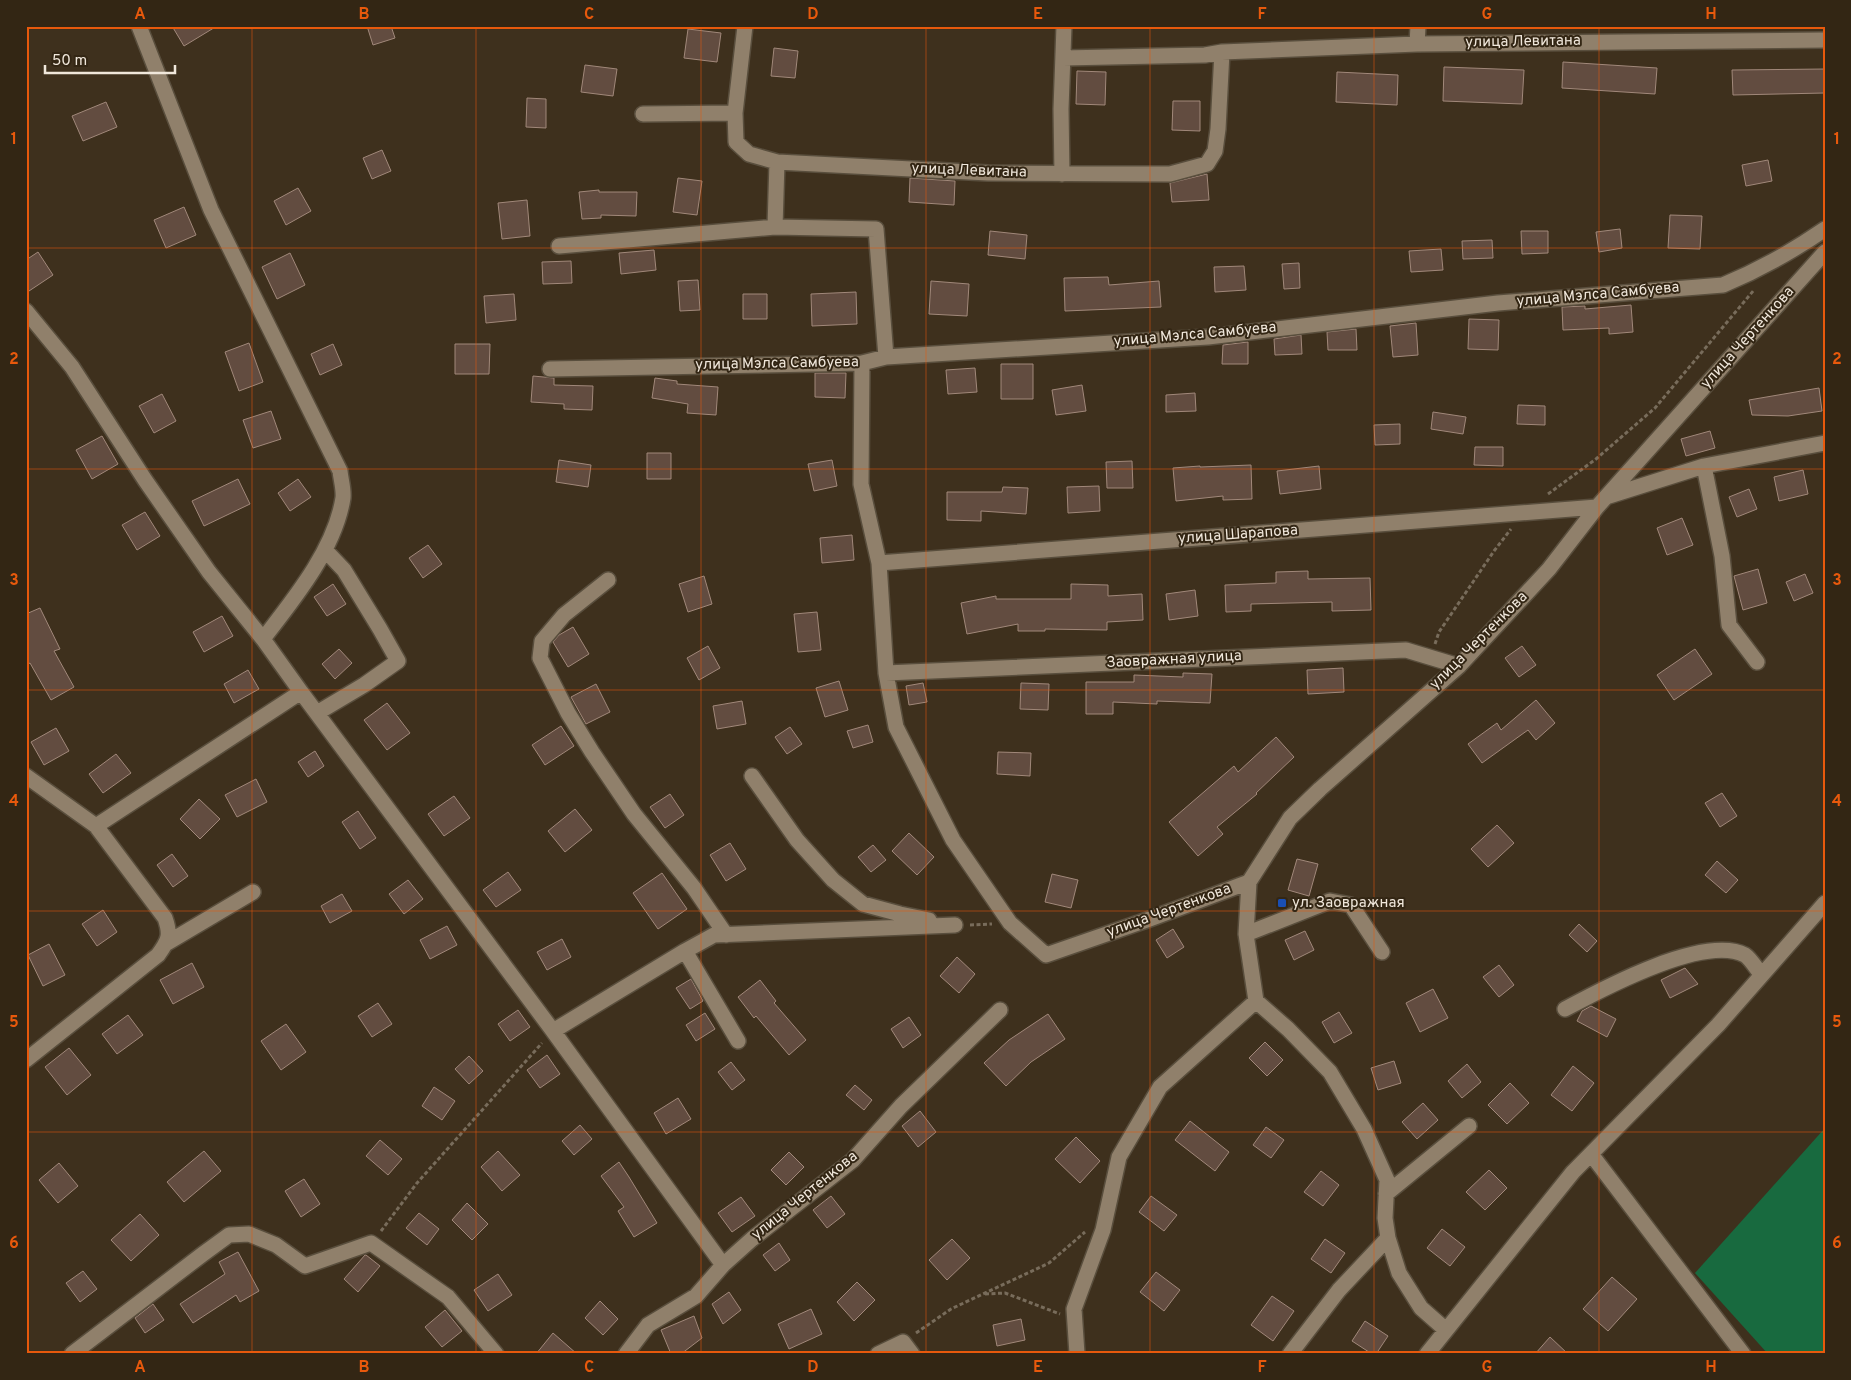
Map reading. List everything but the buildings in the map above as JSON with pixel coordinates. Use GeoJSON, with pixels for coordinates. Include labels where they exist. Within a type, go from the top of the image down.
{"type":"FeatureCollection","features":[{"type":"Feature","properties":{"kind":"street"},"geometry":{"type":"LineString","coordinates":[[139,26],[211,210],[340,472],[344,497],[332,536],[286,610],[263,638]]}},
{"type":"Feature","properties":{"kind":"street","name":"улица Левитана"},"geometry":{"type":"LineString","coordinates":[[745,26],[735,113],[736,142],[749,154],[777,162],[988,173],[1170,174],[1207,164],[1215,151],[1218,130],[1222,52]]}},
{"type":"Feature","properties":{"kind":"street"},"geometry":{"type":"LineString","coordinates":[[1062,174],[1061,109],[1064,26]]}},
{"type":"Feature","properties":{"kind":"street"},"geometry":{"type":"LineString","coordinates":[[1417,44],[1418,26]]}},
{"type":"Feature","properties":{"kind":"street","name":"улица Левитана"},"geometry":{"type":"LineString","coordinates":[[1063,58],[1205,55],[1222,52],[1417,44],[1825,40]]}},
{"type":"Feature","properties":{"kind":"street"},"geometry":{"type":"LineString","coordinates":[[643,114],[735,113]]}},
{"type":"Feature","properties":{"kind":"street"},"geometry":{"type":"LineString","coordinates":[[775,227],[777,162]]}},
{"type":"Feature","properties":{"kind":"street"},"geometry":{"type":"LineString","coordinates":[[558,246],[775,227],[876,229],[886,357]]}},
{"type":"Feature","properties":{"kind":"street","name":"улица Мэлса Самбуева"},"geometry":{"type":"LineString","coordinates":[[550,368],[862,364],[886,357],[1208,337],[1498,303],[1723,285],[1749,274],[1803,244],[1825,229]]}},
{"type":"Feature","properties":{"kind":"street","name":"улица Чертенкова"},"geometry":{"type":"LineString","coordinates":[[1010,923],[1046,955],[1249,882],[1290,818],[1458,666],[1549,569],[1602,502],[1825,252]]}},
{"type":"Feature","properties":{"kind":"street"},"geometry":{"type":"LineString","coordinates":[[26,311],[72,367],[145,480],[209,572],[263,638],[723,1265]]}},
{"type":"Feature","properties":{"kind":"street"},"geometry":{"type":"LineString","coordinates":[[862,364],[861,484],[879,563],[886,673],[896,727],[953,840],[1010,923]]}},
{"type":"Feature","properties":{"kind":"street","name":"улица Шарапова"},"geometry":{"type":"LineString","coordinates":[[879,563],[1525,513],[1602,502],[1704,466],[1825,443]]}},
{"type":"Feature","properties":{"kind":"street"},"geometry":{"type":"LineString","coordinates":[[1704,466],[1722,556],[1729,625],[1757,662]]}},
{"type":"Feature","properties":{"kind":"street"},"geometry":{"type":"LineString","coordinates":[[317,713],[364,685],[398,661],[344,570],[325,550]]}},
{"type":"Feature","properties":{"kind":"street"},"geometry":{"type":"LineString","coordinates":[[608,580],[558,621],[542,641],[540,658],[568,713],[592,752],[634,814],[694,888],[726,934]]}},
{"type":"Feature","properties":{"kind":"street","name":"Заовражная улица"},"geometry":{"type":"LineString","coordinates":[[886,673],[1406,650],[1458,666]]}},
{"type":"Feature","properties":{"kind":"street"},"geometry":{"type":"LineString","coordinates":[[96,826],[301,692]]}},
{"type":"Feature","properties":{"kind":"street"},"geometry":{"type":"LineString","coordinates":[[26,776],[96,826],[165,918],[170,930],[167,943]]}},
{"type":"Feature","properties":{"kind":"street"},"geometry":{"type":"LineString","coordinates":[[752,776],[797,840],[833,880],[862,904],[955,925]]}},
{"type":"Feature","properties":{"kind":"street"},"geometry":{"type":"LineString","coordinates":[[1249,882],[1246,934],[1256,1002],[1288,1029],[1330,1072],[1364,1129],[1386,1180],[1385,1218],[1388,1238],[1399,1273],[1421,1308],[1446,1330]]}},
{"type":"Feature","properties":{"kind":"street"},"geometry":{"type":"LineString","coordinates":[[26,1060],[158,955],[167,943],[253,892]]}},
{"type":"Feature","properties":{"kind":"street"},"geometry":{"type":"LineString","coordinates":[[1246,934],[1330,900],[1351,905],[1382,952]]}},
{"type":"Feature","properties":{"kind":"street"},"geometry":{"type":"LineString","coordinates":[[1427,1354],[1573,1172],[1718,1025],[1825,903]]}},
{"type":"Feature","properties":{"kind":"street"},"geometry":{"type":"LineString","coordinates":[[553,1031],[685,950],[714,935],[955,925]]}},
{"type":"Feature","properties":{"kind":"street"},"geometry":{"type":"LineString","coordinates":[[1564,1009],[1665,962],[1712,950],[1724,949],[1746,956],[1762,976]]}},
{"type":"Feature","properties":{"kind":"street"},"geometry":{"type":"LineString","coordinates":[[685,950],[738,1041]]}},
{"type":"Feature","properties":{"kind":"street"},"geometry":{"type":"LineString","coordinates":[[1076,1354],[1074,1309],[1103,1230],[1119,1157],[1160,1087],[1256,1002]]}},
{"type":"Feature","properties":{"kind":"street","name":"улица Чертенкова"},"geometry":{"type":"LineString","coordinates":[[626,1354],[648,1325],[696,1296],[723,1265],[752,1239],[853,1160],[901,1106],[1000,1010]]}},
{"type":"Feature","properties":{"kind":"street"},"geometry":{"type":"LineString","coordinates":[[1386,1194],[1469,1126]]}},
{"type":"Feature","properties":{"kind":"street"},"geometry":{"type":"LineString","coordinates":[[1591,1154],[1743,1354]]}},
{"type":"Feature","properties":{"kind":"street"},"geometry":{"type":"LineString","coordinates":[[72,1354],[230,1235],[249,1234],[276,1245],[305,1266],[371,1243],[448,1297],[496,1354]]}},
{"type":"Feature","properties":{"kind":"street"},"geometry":{"type":"LineString","coordinates":[[1290,1354],[1339,1290],[1388,1238]]}},
{"type":"Feature","properties":{"kind":"street"},"geometry":{"type":"LineString","coordinates":[[878,1354],[908,1348]]}},
{"type":"Feature","properties":{"kind":"path"},"geometry":{"type":"LineString","coordinates":[[1431,657],[1439,632],[1494,551],[1525,513],[1596,459],[1655,408],[1758,286]]}},
{"type":"Feature","properties":{"kind":"path"},"geometry":{"type":"LineString","coordinates":[[955,925],[1010,923]]}},
{"type":"Feature","properties":{"kind":"path"},"geometry":{"type":"LineString","coordinates":[[371,1243],[417,1183],[553,1031]]}},
{"type":"Feature","properties":{"kind":"path"},"geometry":{"type":"LineString","coordinates":[[908,1348],[951,1309],[1049,1263],[1107,1214]]}},
{"type":"Feature","properties":{"kind":"path"},"geometry":{"type":"LineString","coordinates":[[983,1294],[1005,1293],[1075,1320]]}},
{"type":"Feature","properties":{"kind":"green space"},"geometry":{"type":"Polygon","coordinates":[[[1825,1128],[1825,1354],[1768,1354],[1695,1273],[1825,1128]]]}},
{"type":"Feature","properties":{"kind":"place","name":"ул. Заовражная"},"geometry":{"type":"Point","coordinates":[1282,903]}}]}
